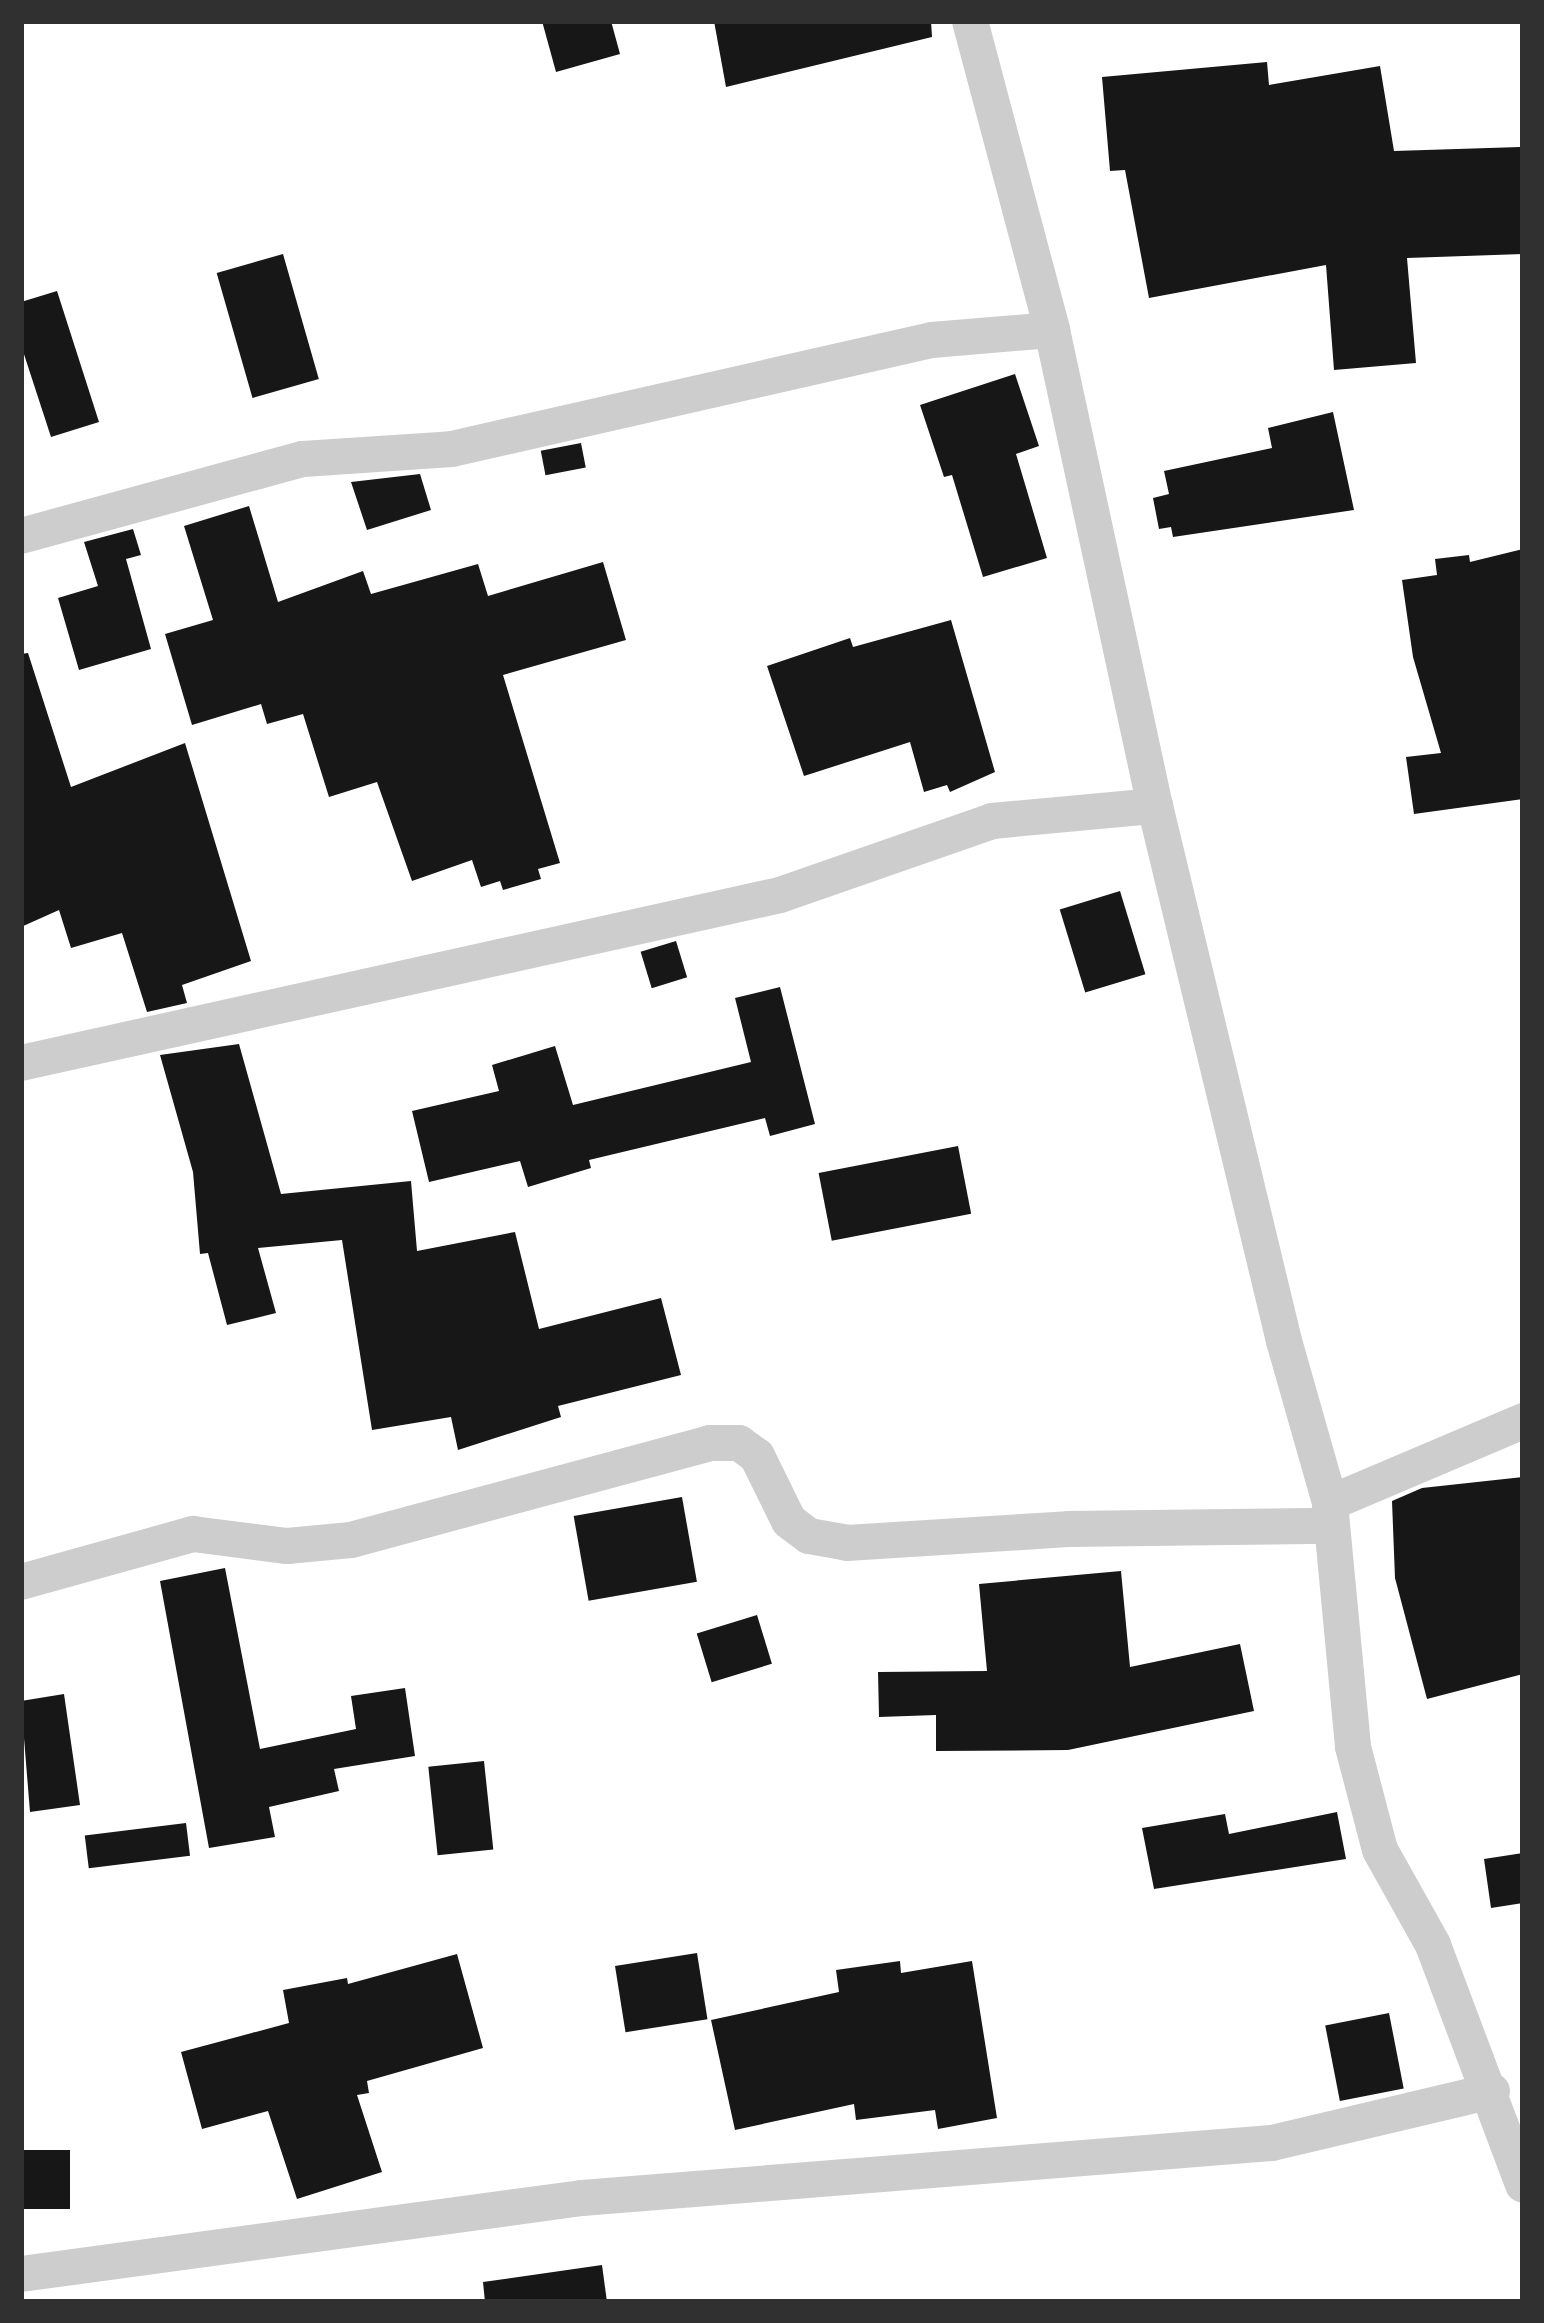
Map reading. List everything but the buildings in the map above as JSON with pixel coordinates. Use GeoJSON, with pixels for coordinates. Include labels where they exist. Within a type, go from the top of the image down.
{"type":"FeatureCollection","features":[{"type":"Feature","properties":{"kind":"street"},"geometry":{"type":"LineString","coordinates":[[970,21],[1052,330],[1155,806],[1331,1515],[1353,1747],[1380,1850],[1433,1945],[1492,2091],[1523,2185]]}},
{"type":"Feature","properties":{"kind":"street"},"geometry":{"type":"LineString","coordinates":[[21,536],[303,459],[452,449],[932,340],[1052,330]]}},
{"type":"Feature","properties":{"kind":"street"},"geometry":{"type":"LineString","coordinates":[[21,1063],[824,884],[992,821],[1155,806]]}},
{"type":"Feature","properties":{"kind":"street"},"geometry":{"type":"LineString","coordinates":[[21,1582],[193,1534],[287,1546],[351,1540],[710,1443],[739,1443],[757,1456],[789,1521],[809,1536],[847,1543],[1331,1515],[1523,1421]]}},
{"type":"Feature","properties":{"kind":"street"},"geometry":{"type":"LineString","coordinates":[[21,2274],[581,2198],[1272,2143],[1492,2091]]}}]}
